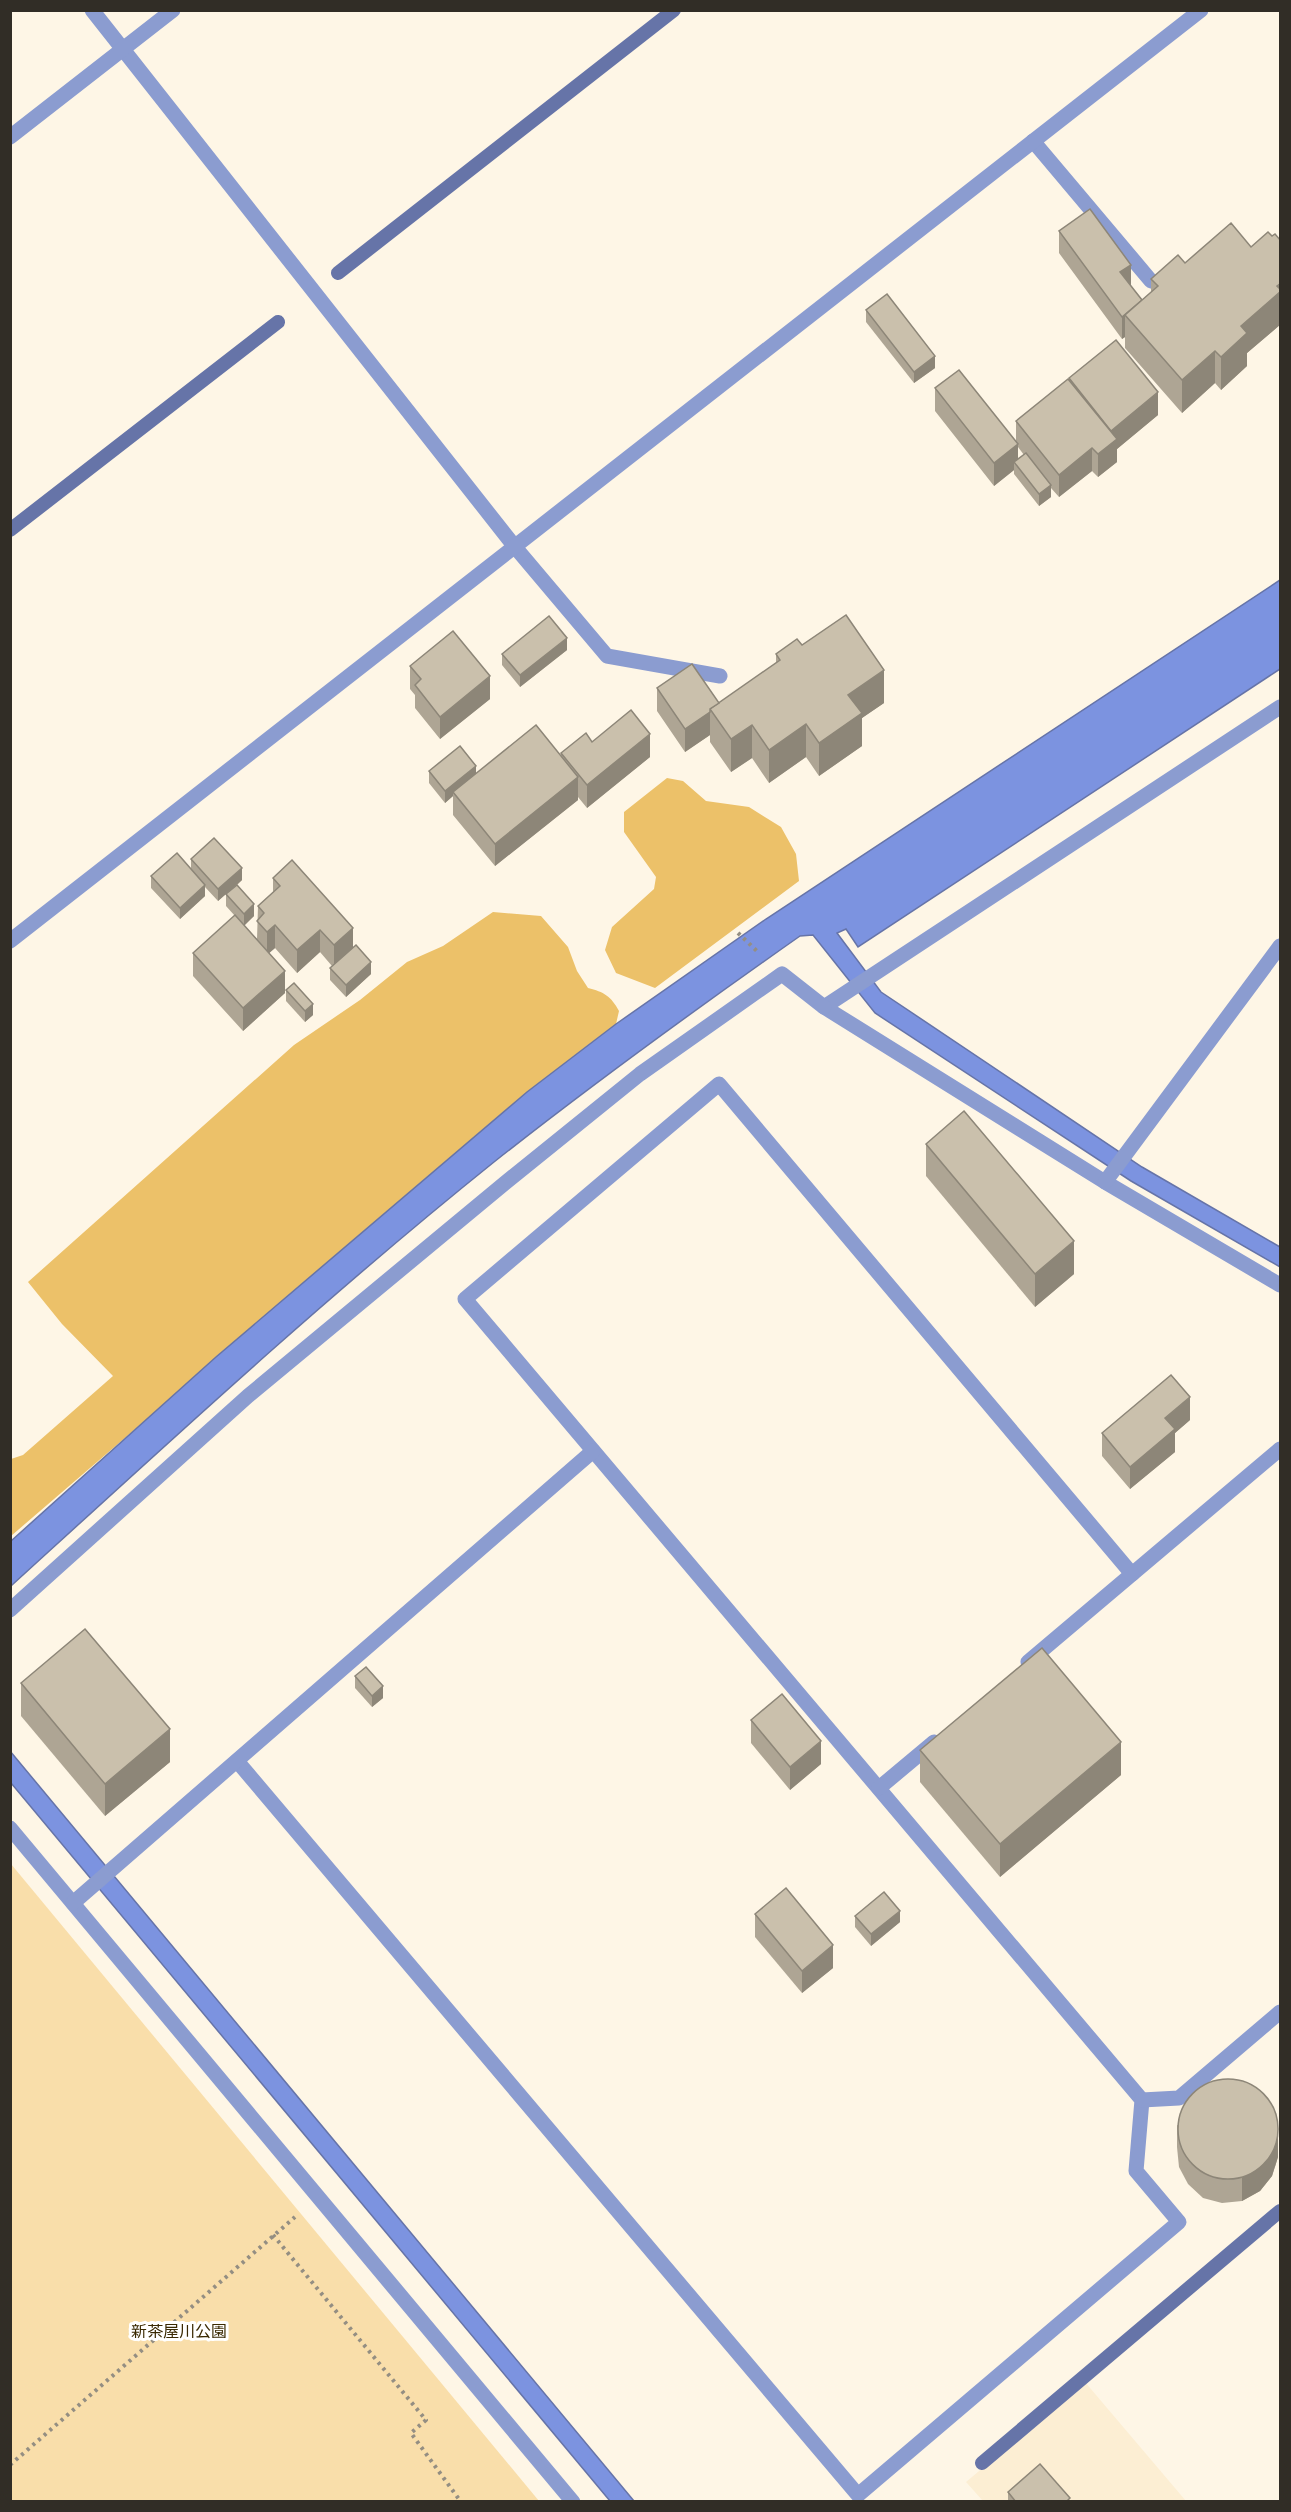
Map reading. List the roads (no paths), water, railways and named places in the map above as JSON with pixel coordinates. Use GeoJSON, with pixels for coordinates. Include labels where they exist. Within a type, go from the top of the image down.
{"type":"FeatureCollection","features":[{"type":"Feature","properties":{"kind":"street"},"geometry":{"type":"LineString","coordinates":[[92,10],[515,547],[607,656],[720,676]]}},
{"type":"Feature","properties":{"kind":"street"},"geometry":{"type":"LineString","coordinates":[[10,137],[173,10]]}},
{"type":"Feature","properties":{"kind":"street"},"geometry":{"type":"LineString","coordinates":[[10,941],[1201,10]]}},
{"type":"Feature","properties":{"kind":"street"},"geometry":{"type":"LineString","coordinates":[[1033,141],[1152,281]]}},
{"type":"Feature","properties":{"kind":"street"},"geometry":{"type":"LineString","coordinates":[[824,1007],[1281,707]]}},
{"type":"Feature","properties":{"kind":"street"},"geometry":{"type":"LineString","coordinates":[[1105,1182],[1281,946]]}},
{"type":"Feature","properties":{"kind":"street"},"geometry":{"type":"LineString","coordinates":[[10,1610],[248,1396],[640,1074],[782,974],[824,1007],[1105,1182],[1281,1285]]}},
{"type":"Feature","properties":{"kind":"street"},"geometry":{"type":"LineString","coordinates":[[237,1761],[858,2495],[1179,2222],[1136,2171],[1142,2100],[465,1299],[719,1084],[1132,1574]]}},
{"type":"Feature","properties":{"kind":"street"},"geometry":{"type":"LineString","coordinates":[[1015,1674],[1281,1449]]}},
{"type":"Feature","properties":{"kind":"street"},"geometry":{"type":"LineString","coordinates":[[73,1903],[593,1451]]}},
{"type":"Feature","properties":{"kind":"street"},"geometry":{"type":"LineString","coordinates":[[879,1788],[943,1735]]}},
{"type":"Feature","properties":{"kind":"street"},"geometry":{"type":"LineString","coordinates":[[10,1828],[573,2502]]}},
{"type":"Feature","properties":{"kind":"street"},"geometry":{"type":"LineString","coordinates":[[1142,2100],[1179,2098],[1281,2012]]}},
{"type":"Feature","properties":{"kind":"water"},"geometry":{"type":"Polygon","coordinates":[[[1280,580],[1280,669],[858,947],[846,929],[837,933],[881,992],[1142,1167],[1280,1247],[1280,1267],[1131,1181],[875,1013],[813,935],[800,936],[607,1075],[432,1213],[249,1370],[11,1586],[11,1541],[216,1357],[527,1092],[616,1024],[766,919],[1280,580]]]}},
{"type":"Feature","properties":{"kind":"water"},"geometry":{"type":"Polygon","coordinates":[[[10,1751],[634,2501],[610,2501],[11,1783],[10,1751]]]}},
{"type":"Feature","properties":{"kind":"waterway"},"geometry":{"type":"LineString","coordinates":[[338,273],[674,10]]}},
{"type":"Feature","properties":{"kind":"waterway"},"geometry":{"type":"LineString","coordinates":[[10,530],[278,322]]}},
{"type":"Feature","properties":{"kind":"waterway"},"geometry":{"type":"LineString","coordinates":[[982,2463],[1280,2211]]}},
{"type":"Feature","properties":{"kind":"park label","name":"新茶屋川公園"},"geometry":{"type":"Point","coordinates":[179,2331]}}]}
